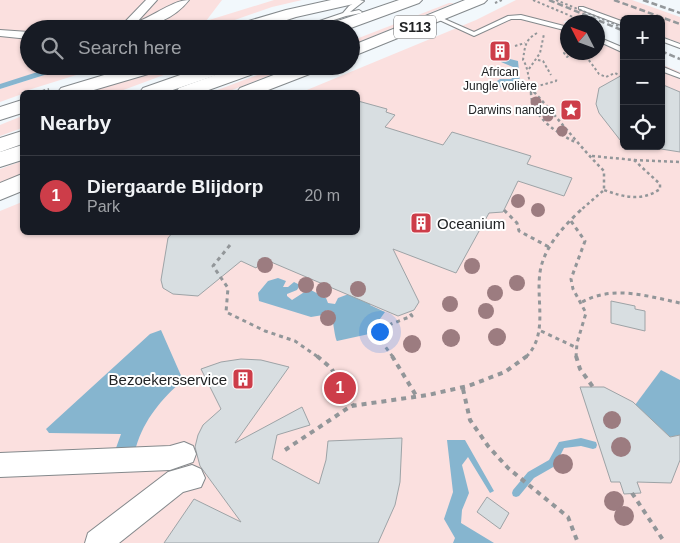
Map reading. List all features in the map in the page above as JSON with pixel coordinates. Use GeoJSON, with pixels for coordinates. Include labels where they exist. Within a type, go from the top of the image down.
{"type":"FeatureCollection","features":[{"type":"Feature","properties":{"kind":"main road"},"geometry":{"type":"LineString","coordinates":[[358,20],[414,0]]}},
{"type":"Feature","properties":{"kind":"main road"},"geometry":{"type":"LineString","coordinates":[[360,29],[440,0]]}},
{"type":"Feature","properties":{"kind":"main road","name":"S113"},"geometry":{"type":"LineString","coordinates":[[360,48],[479,0]]}},
{"type":"Feature","properties":{"kind":"main road"},"geometry":{"type":"LineString","coordinates":[[269,20],[292,13],[356,6],[381,12]]}},
{"type":"Feature","properties":{"kind":"main road"},"geometry":{"type":"LineString","coordinates":[[66,90],[117,75]]}},
{"type":"Feature","properties":{"kind":"main road"},"geometry":{"type":"LineString","coordinates":[[74,90],[120,75]]}},
{"type":"Feature","properties":{"kind":"main road"},"geometry":{"type":"LineString","coordinates":[[153,90],[180,75]]}},
{"type":"Feature","properties":{"kind":"main road"},"geometry":{"type":"LineString","coordinates":[[155,90],[199,75]]}},
{"type":"Feature","properties":{"kind":"main road"},"geometry":{"type":"LineString","coordinates":[[194,90],[234,75]]}},
{"type":"Feature","properties":{"kind":"main road"},"geometry":{"type":"LineString","coordinates":[[252,90],[291,75]]}},
{"type":"Feature","properties":{"kind":"main road"},"geometry":{"type":"LineString","coordinates":[[0,114],[20,107]]}},
{"type":"Feature","properties":{"kind":"main road"},"geometry":{"type":"LineString","coordinates":[[0,145],[20,138]]}},
{"type":"Feature","properties":{"kind":"main road"},"geometry":{"type":"LineString","coordinates":[[0,160],[20,153]]}},
{"type":"Feature","properties":{"kind":"main road"},"geometry":{"type":"LineString","coordinates":[[0,192],[20,183]]}},
{"type":"Feature","properties":{"kind":"street"},"geometry":{"type":"LineString","coordinates":[[133,20],[152,0]]}},
{"type":"Feature","properties":{"kind":"street"},"geometry":{"type":"LineString","coordinates":[[156,20],[174,10],[184,0]]}},
{"type":"Feature","properties":{"kind":"street"},"geometry":{"type":"LineString","coordinates":[[0,33],[20,35]]}},
{"type":"Feature","properties":{"kind":"street"},"geometry":{"type":"LineString","coordinates":[[0,465],[170,458],[188,466],[177,481],[98,543]]}},
{"type":"Feature","properties":{"kind":"lane"},"geometry":{"type":"LineString","coordinates":[[321,20],[356,6]]}},
{"type":"Feature","properties":{"kind":"lane"},"geometry":{"type":"LineString","coordinates":[[581,8],[620,23]]}},
{"type":"Feature","properties":{"kind":"lane"},"geometry":{"type":"LineString","coordinates":[[438,18],[474,34],[510,17],[522,17],[560,27]]}},
{"type":"Feature","properties":{"kind":"lane"},"geometry":{"type":"LineString","coordinates":[[665,40],[680,46]]}},
{"type":"Feature","properties":{"kind":"lane"},"geometry":{"type":"LineString","coordinates":[[605,42],[620,49]]}},
{"type":"Feature","properties":{"kind":"lane"},"geometry":{"type":"LineString","coordinates":[[665,70],[680,76]]}},
{"type":"Feature","properties":{"kind":"path"},"geometry":{"type":"LineString","coordinates":[[532,0],[568,15]]}},
{"type":"Feature","properties":{"kind":"path"},"geometry":{"type":"LineString","coordinates":[[556,0],[620,26]]}},
{"type":"Feature","properties":{"kind":"path"},"geometry":{"type":"LineString","coordinates":[[285,450],[297,444],[326,419],[353,405],[463,389],[509,369],[529,354],[540,331],[539,278],[549,247],[571,221],[604,190],[604,171],[592,156],[575,142],[558,132],[535,108],[530,96],[529,69],[523,60],[525,43],[528,38],[542,31],[549,24],[581,8]]}},
{"type":"Feature","properties":{"kind":"path"},"geometry":{"type":"LineString","coordinates":[[529,69],[538,60],[544,38],[542,31]]}},
{"type":"Feature","properties":{"kind":"path"},"geometry":{"type":"LineString","coordinates":[[515,46],[525,43]]}},
{"type":"Feature","properties":{"kind":"path"},"geometry":{"type":"LineString","coordinates":[[518,60],[523,60]]}},
{"type":"Feature","properties":{"kind":"path"},"geometry":{"type":"LineString","coordinates":[[538,60],[543,61],[551,75]]}},
{"type":"Feature","properties":{"kind":"path"},"geometry":{"type":"LineString","coordinates":[[589,60],[599,74],[606,77],[615,73],[620,76]]}},
{"type":"Feature","properties":{"kind":"path"},"geometry":{"type":"LineString","coordinates":[[531,88],[548,85],[556,81],[557,78]]}},
{"type":"Feature","properties":{"kind":"path"},"geometry":{"type":"LineString","coordinates":[[531,88],[568,130],[575,142]]}},
{"type":"Feature","properties":{"kind":"path"},"geometry":{"type":"LineString","coordinates":[[592,156],[680,162]]}},
{"type":"Feature","properties":{"kind":"path"},"geometry":{"type":"LineString","coordinates":[[604,190],[637,199],[649,196],[660,189],[659,180],[634,160]]}},
{"type":"Feature","properties":{"kind":"path"},"geometry":{"type":"LineString","coordinates":[[504,210],[518,224],[519,231],[549,247]]}},
{"type":"Feature","properties":{"kind":"path"},"geometry":{"type":"LineString","coordinates":[[571,221],[585,241],[583,252],[571,278],[572,286],[586,312],[583,329],[575,348],[578,365],[593,387]]}},
{"type":"Feature","properties":{"kind":"path"},"geometry":{"type":"LineString","coordinates":[[230,245],[213,266],[228,288],[226,312],[265,331],[295,342],[316,355],[331,368],[353,405]]}},
{"type":"Feature","properties":{"kind":"path"},"geometry":{"type":"LineString","coordinates":[[582,302],[597,294],[610,293],[680,303]]}},
{"type":"Feature","properties":{"kind":"path"},"geometry":{"type":"LineString","coordinates":[[409,312],[412,316],[390,324],[380,334],[381,341],[401,367],[417,397]]}},
{"type":"Feature","properties":{"kind":"path"},"geometry":{"type":"LineString","coordinates":[[540,331],[575,348]]}},
{"type":"Feature","properties":{"kind":"path"},"geometry":{"type":"LineString","coordinates":[[463,389],[470,420],[488,446],[508,468],[568,517],[578,543]]}},
{"type":"Feature","properties":{"kind":"path"},"geometry":{"type":"LineString","coordinates":[[632,493],[664,543]]}},
{"type":"Feature","properties":{"kind":"shaded area"},"geometry":{"type":"Polygon","coordinates":[[[0,0],[222,0],[207,20],[20,20],[20,75],[35,75],[0,86],[0,0]]]}},
{"type":"Feature","properties":{"kind":"shaded area"},"geometry":{"type":"Polygon","coordinates":[[[274,0],[302,0],[272,7],[235,20],[209,20],[274,0]]]}},
{"type":"Feature","properties":{"kind":"shaded area"},"geometry":{"type":"Polygon","coordinates":[[[516,0],[632,0],[680,17],[680,43],[665,37],[665,15],[620,15],[620,20],[593,10],[580,15],[560,15],[560,60],[605,60],[605,40],[620,46],[620,150],[665,150],[665,66],[680,72],[680,543],[0,543],[0,211],[20,203],[20,235],[360,235],[360,90],[307,90],[343,75],[360,75],[360,68],[476,20],[516,0]]]}},
{"type":"Feature","properties":{"kind":"shaded area"},"geometry":{"type":"Polygon","coordinates":[[[449,3],[454,3],[360,41],[360,38],[449,3]]]}},
{"type":"Feature","properties":{"kind":"shaded area"},"geometry":{"type":"Polygon","coordinates":[[[44,75],[76,75],[28,90],[20,90],[20,95],[0,102],[0,89],[44,75]]]}},
{"type":"Feature","properties":{"kind":"shaded area"},"geometry":{"type":"Polygon","coordinates":[[[137,75],[164,75],[123,90],[94,90],[137,75]]]}},
{"type":"Feature","properties":{"kind":"shaded area"},"geometry":{"type":"Polygon","coordinates":[[[257,75],[271,75],[232,90],[217,90],[257,75]]]}},
{"type":"Feature","properties":{"kind":"shaded area"},"geometry":{"type":"Polygon","coordinates":[[[20,117],[20,129],[0,136],[0,125],[20,117]]]}},
{"type":"Feature","properties":{"kind":"shaded area"},"geometry":{"type":"Polygon","coordinates":[[[20,162],[20,177],[0,186],[0,169],[20,162]]]}},
{"type":"Feature","properties":{"kind":"water"},"geometry":{"type":"Polygon","coordinates":[[[502,57],[518,61],[520,83],[514,87],[503,88],[492,84],[500,79],[512,79],[508,74],[513,67],[501,62],[502,57]]]}},
{"type":"Feature","properties":{"kind":"water"},"geometry":{"type":"Polygon","coordinates":[[[28,75],[44,75],[0,89],[0,84],[28,75]]]}},
{"type":"Feature","properties":{"kind":"water"},"geometry":{"type":"Polygon","coordinates":[[[278,278],[286,281],[283,287],[288,287],[294,282],[300,285],[297,290],[287,294],[292,300],[309,289],[326,298],[328,303],[335,304],[338,298],[354,292],[372,301],[370,305],[385,312],[369,334],[337,341],[332,311],[327,310],[323,315],[311,317],[259,301],[258,293],[268,281],[278,278]]]}},
{"type":"Feature","properties":{"kind":"water"},"geometry":{"type":"Polygon","coordinates":[[[161,330],[183,380],[149,418],[136,447],[116,448],[121,434],[49,433],[46,429],[150,334],[161,330]]]}},
{"type":"Feature","properties":{"kind":"water"},"geometry":{"type":"Polygon","coordinates":[[[661,370],[680,380],[680,435],[670,437],[635,405],[661,370]]]}},
{"type":"Feature","properties":{"kind":"water"},"geometry":{"type":"Polygon","coordinates":[[[447,440],[465,440],[494,491],[490,493],[468,457],[462,465],[469,493],[462,510],[461,523],[494,543],[453,543],[455,538],[444,519],[453,492],[447,440]]]}},
{"type":"Feature","properties":{"kind":"building"},"geometry":{"type":"Polygon","coordinates":[[[620,76],[620,140],[599,113],[596,104],[599,88],[620,76]]]}},
{"type":"Feature","properties":{"kind":"building"},"geometry":{"type":"Polygon","coordinates":[[[665,86],[680,92],[680,152],[665,150],[665,86]]]}},
{"type":"Feature","properties":{"kind":"building","name":"Oceanium"},"geometry":{"type":"Polygon","coordinates":[[[360,102],[387,109],[386,112],[395,115],[385,127],[443,145],[452,132],[531,156],[527,164],[572,178],[564,196],[518,181],[503,212],[489,213],[456,273],[393,249],[419,302],[414,310],[398,316],[264,259],[256,268],[241,261],[198,296],[173,294],[163,288],[161,280],[168,238],[170,235],[360,235],[360,102]]]}},
{"type":"Feature","properties":{"kind":"building"},"geometry":{"type":"Polygon","coordinates":[[[611,301],[635,306],[635,309],[645,311],[645,331],[611,323],[611,301]]]}},
{"type":"Feature","properties":{"kind":"building"},"geometry":{"type":"Polygon","coordinates":[[[241,359],[261,360],[289,367],[235,443],[302,407],[310,425],[277,435],[272,459],[319,484],[326,460],[328,441],[402,438],[400,482],[395,505],[378,543],[164,543],[194,499],[241,522],[200,466],[195,447],[203,425],[221,409],[201,369],[221,362],[241,359]]]}},
{"type":"Feature","properties":{"kind":"building"},"geometry":{"type":"Polygon","coordinates":[[[580,387],[604,387],[633,402],[670,437],[680,435],[680,460],[671,483],[637,482],[641,493],[624,494],[620,482],[611,482],[580,387]]]}},
{"type":"Feature","properties":{"kind":"building"},"geometry":{"type":"Polygon","coordinates":[[[487,497],[509,513],[500,529],[477,512],[487,497]]]}},
{"type":"Feature","properties":{"kind":"waterway"},"geometry":{"type":"LineString","coordinates":[[516,493],[531,475],[552,463],[562,445],[581,442],[593,445]]}},
{"type":"Feature","properties":{"kind":"railway"},"geometry":{"type":"LineString","coordinates":[[549,0],[620,29]]}},
{"type":"Feature","properties":{"kind":"railway"},"geometry":{"type":"LineString","coordinates":[[614,0],[680,24]]}},
{"type":"Feature","properties":{"kind":"railway"},"geometry":{"type":"LineString","coordinates":[[643,0],[680,13]]}},
{"type":"Feature","properties":{"kind":"railway"},"geometry":{"type":"LineString","coordinates":[[665,53],[680,59]]}},
{"type":"Feature","properties":{"kind":"place","name":"African Jungle volière"},"geometry":{"type":"Point","coordinates":[500,51]}},
{"type":"Feature","properties":{"kind":"place","name":"Darwins nandoe"},"geometry":{"type":"Point","coordinates":[571,110]}},
{"type":"Feature","properties":{"kind":"place","name":"Oceanium"},"geometry":{"type":"Point","coordinates":[421,223]}},
{"type":"Feature","properties":{"kind":"place","name":"Bezoekersservice"},"geometry":{"type":"Point","coordinates":[243,379]}},
{"type":"Feature","properties":{"kind":"place","name":"Diergaarde Blijdorp"},"geometry":{"type":"Point","coordinates":[340,388]}}]}
